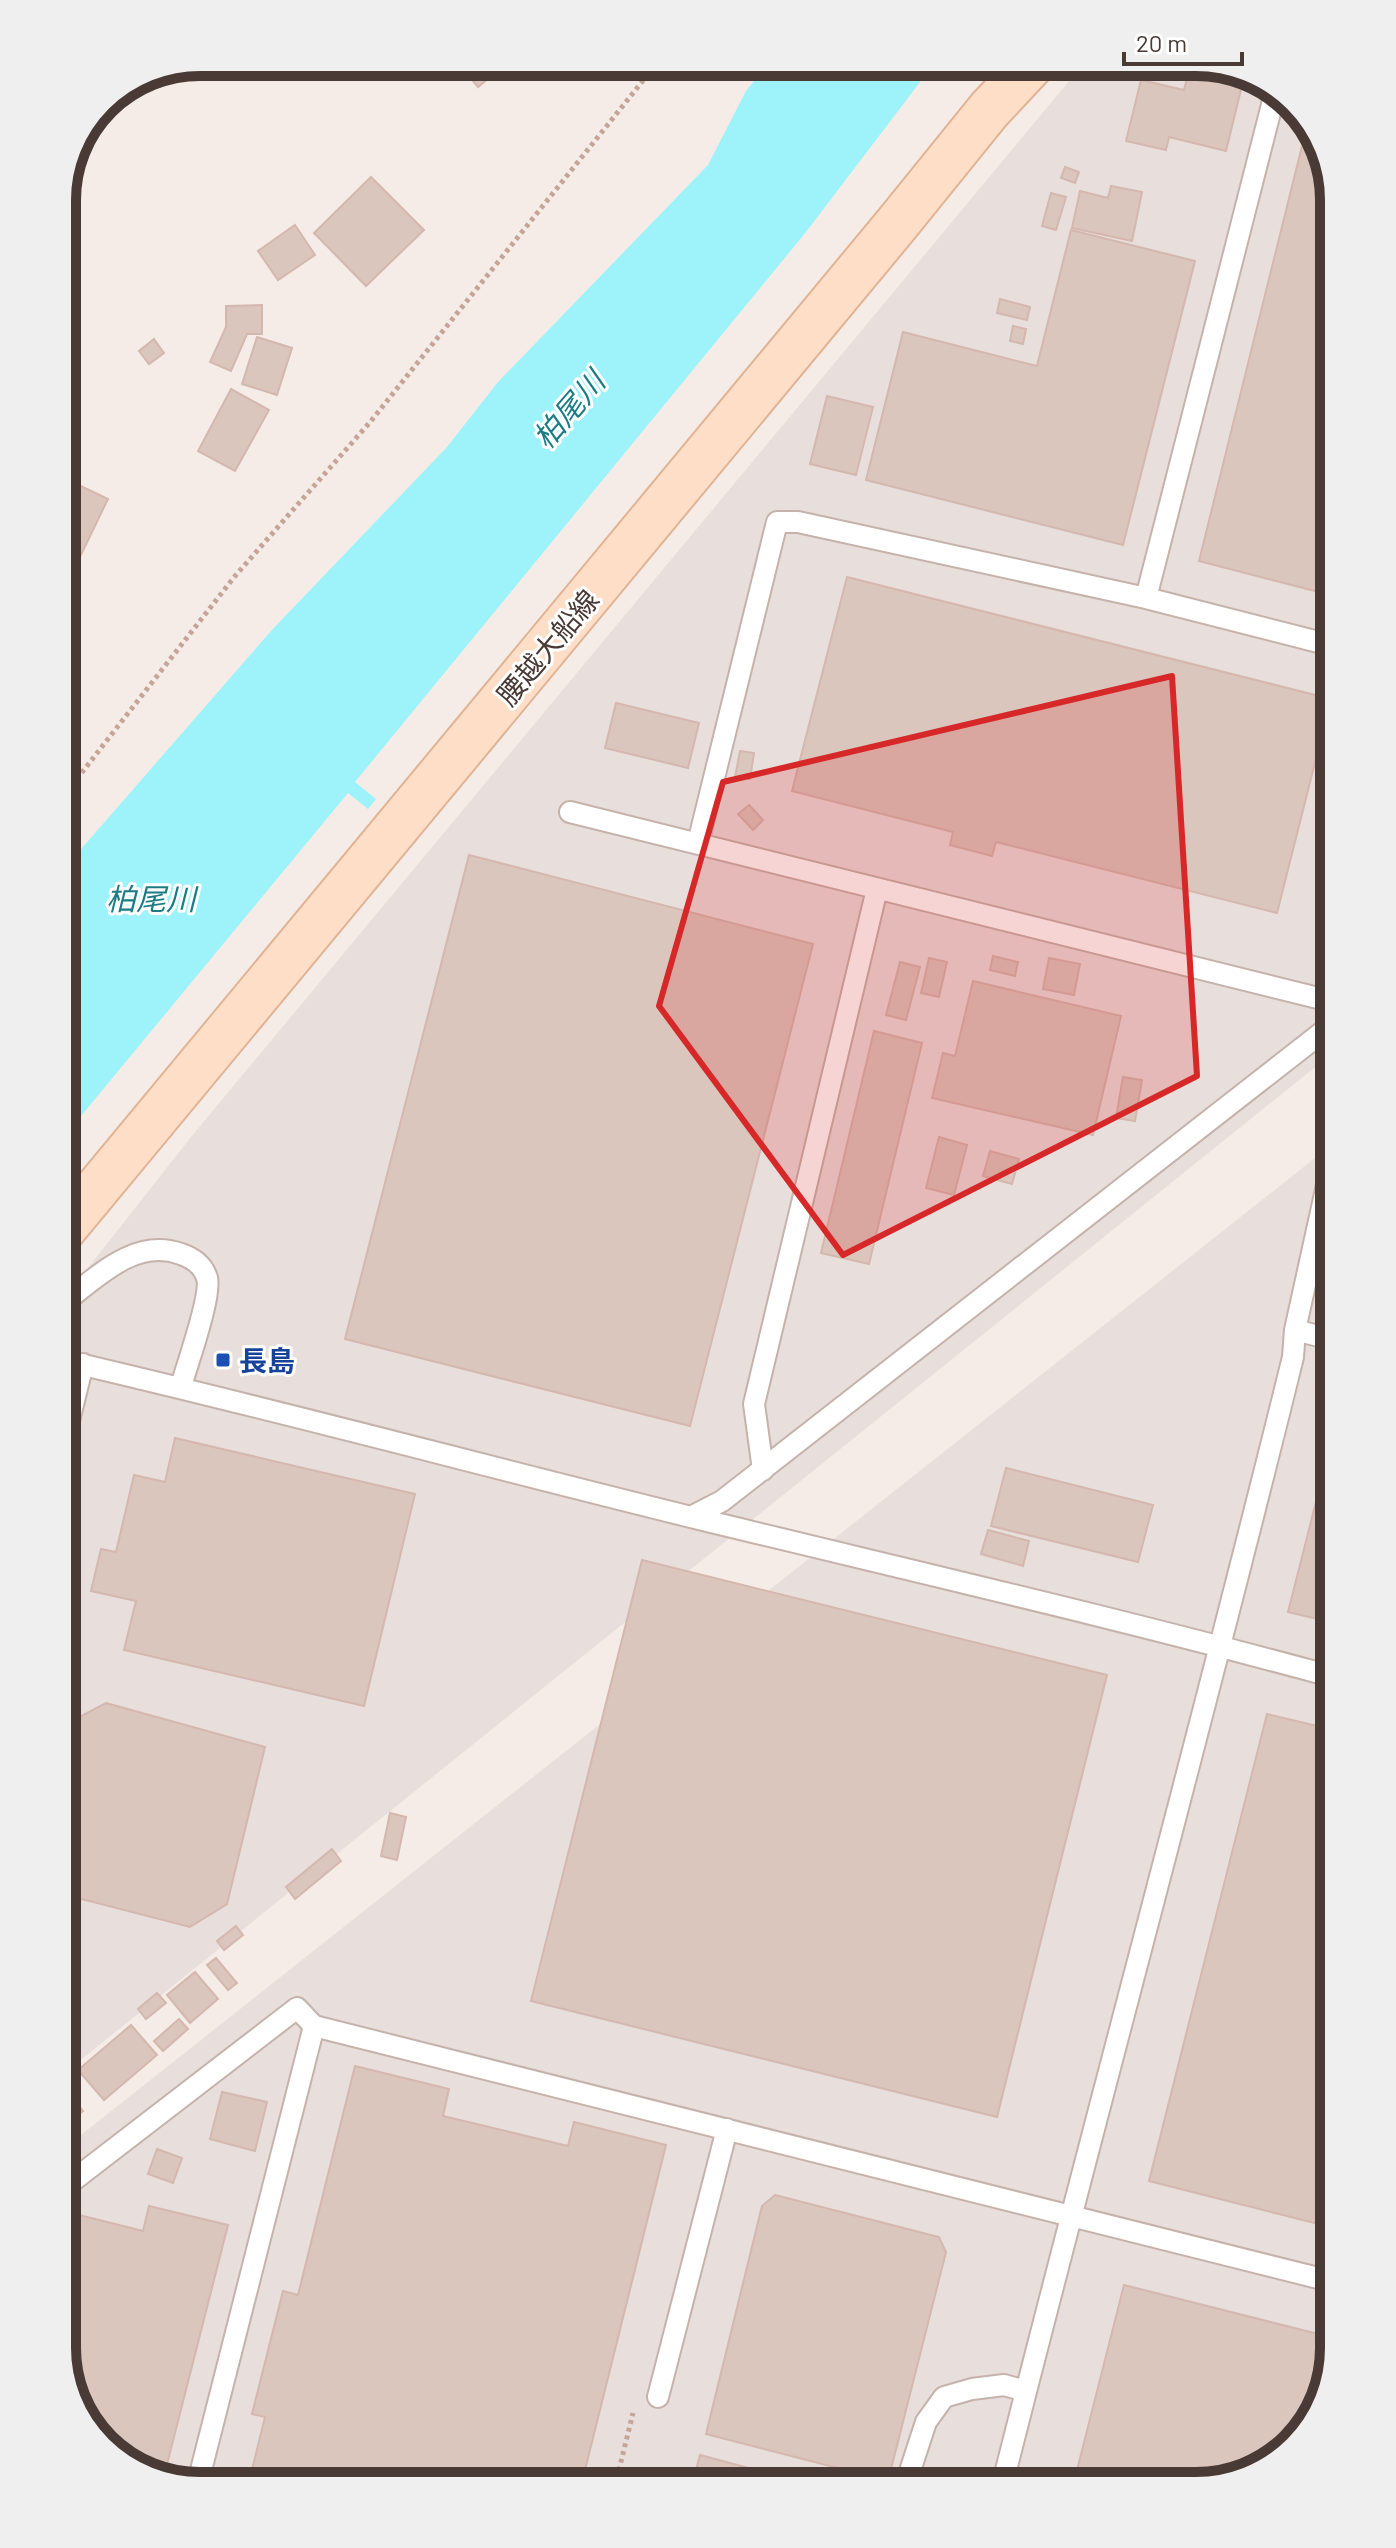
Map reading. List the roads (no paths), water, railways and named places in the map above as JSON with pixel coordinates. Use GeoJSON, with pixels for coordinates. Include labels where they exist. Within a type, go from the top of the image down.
{"type":"FeatureCollection","features":[{"type":"Feature","properties":{"kind":"main road","name":"腰越大船線"},"geometry":{"type":"LineString","coordinates":[[76,1214],[989,110],[1021,76]]}},
{"type":"Feature","properties":{"kind":"lane"},"geometry":{"type":"LineString","coordinates":[[1146,598],[1272,103]]}},
{"type":"Feature","properties":{"kind":"lane"},"geometry":{"type":"LineString","coordinates":[[698,843],[777,522],[798,522],[1146,598],[1320,642]]}},
{"type":"Feature","properties":{"kind":"lane"},"geometry":{"type":"LineString","coordinates":[[570,812],[1320,999]]}},
{"type":"Feature","properties":{"kind":"lane"},"geometry":{"type":"LineString","coordinates":[[763,1470],[754,1404],[877,889]]}},
{"type":"Feature","properties":{"kind":"lane"},"geometry":{"type":"LineString","coordinates":[[691,1517],[722,1501],[763,1470],[1320,1034]]}},
{"type":"Feature","properties":{"kind":"lane"},"geometry":{"type":"LineString","coordinates":[[1006,2472],[1070,2216],[1222,1647],[1293,1357],[1295,1330],[1320,1217]]}},
{"type":"Feature","properties":{"kind":"lane"},"geometry":{"type":"LineString","coordinates":[[76,1294],[127,1256],[165,1248],[195,1258],[208,1280],[204,1307],[181,1386]]}},
{"type":"Feature","properties":{"kind":"lane"},"geometry":{"type":"LineString","coordinates":[[1295,1330],[1320,1336]]}},
{"type":"Feature","properties":{"kind":"lane"},"geometry":{"type":"LineString","coordinates":[[76,1363],[181,1386],[1320,1673]]}},
{"type":"Feature","properties":{"kind":"lane"},"geometry":{"type":"LineString","coordinates":[[76,2178],[297,2008],[314,2026],[1320,2278]]}},
{"type":"Feature","properties":{"kind":"lane"},"geometry":{"type":"LineString","coordinates":[[201,2472],[314,2026]]}},
{"type":"Feature","properties":{"kind":"lane"},"geometry":{"type":"LineString","coordinates":[[658,2397],[727,2129]]}},
{"type":"Feature","properties":{"kind":"lane"},"geometry":{"type":"LineString","coordinates":[[910,2472],[926,2422],[944,2397],[1004,2385],[1026,2391]]}},
{"type":"Feature","properties":{"kind":"water","name":"柏尾川"},"geometry":{"type":"Polygon","coordinates":[[[758,76],[925,76],[806,232],[355,782],[376,799],[368,809],[348,793],[76,1122],[76,855],[271,631],[447,447],[498,382],[708,165],[746,91],[758,76]]]}},
{"type":"Feature","properties":{"kind":"place","name":"長島"},"geometry":{"type":"Point","coordinates":[223,1360]}}]}
